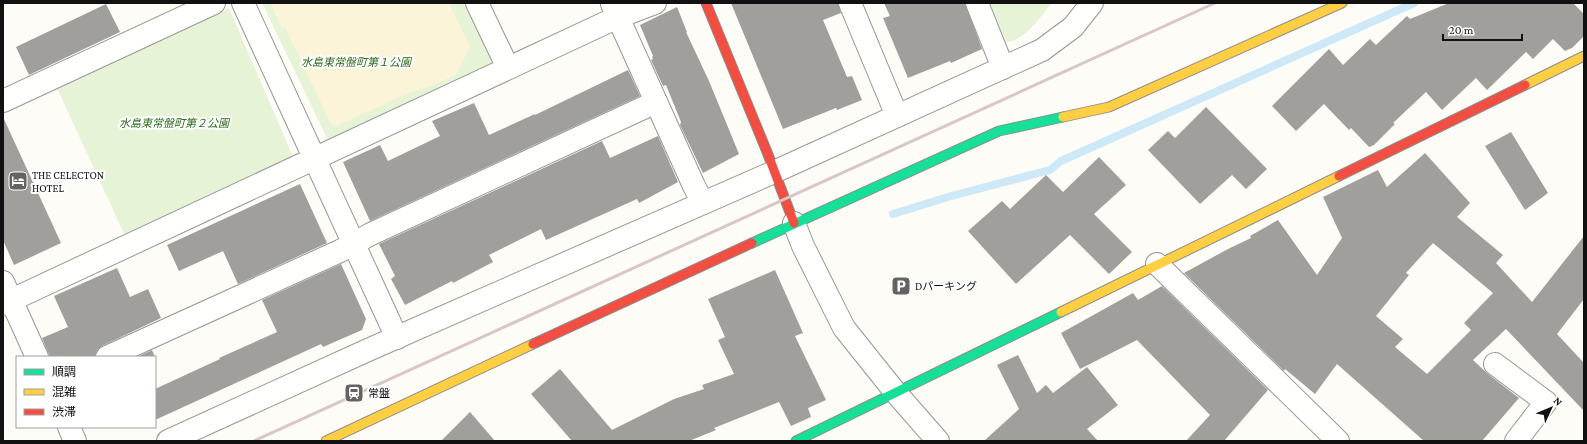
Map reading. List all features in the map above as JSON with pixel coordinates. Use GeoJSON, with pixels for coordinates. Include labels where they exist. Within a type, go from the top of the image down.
{"type":"FeatureCollection","features":[{"type":"Feature","properties":{"kind":"street"},"geometry":{"type":"LineString","coordinates":[[3,102],[214,3]]}},
{"type":"Feature","properties":{"kind":"street"},"geometry":{"type":"LineString","coordinates":[[243,3],[397,338]]}},
{"type":"Feature","properties":{"kind":"street"},"geometry":{"type":"LineString","coordinates":[[477,3],[508,68]]}},
{"type":"Feature","properties":{"kind":"street"},"geometry":{"type":"LineString","coordinates":[[36,356],[6,295],[315,158],[508,68],[615,10],[655,3]]}},
{"type":"Feature","properties":{"kind":"street"},"geometry":{"type":"LineString","coordinates":[[706,3],[803,246],[844,328],[896,393],[938,441]]}},
{"type":"Feature","properties":{"kind":"street"},"geometry":{"type":"LineString","coordinates":[[850,3],[897,116]]}},
{"type":"Feature","properties":{"kind":"street"},"geometry":{"type":"LineString","coordinates":[[977,3],[1003,68]]}},
{"type":"Feature","properties":{"kind":"street"},"geometry":{"type":"LineString","coordinates":[[168,441],[397,338],[774,172],[1042,50],[1072,27],[1092,3]]}},
{"type":"Feature","properties":{"kind":"street"},"geometry":{"type":"LineString","coordinates":[[326,441],[794,222],[999,131],[1109,107],[1342,3]]}},
{"type":"Feature","properties":{"kind":"street"},"geometry":{"type":"LineString","coordinates":[[615,10],[694,186],[704,203]]}},
{"type":"Feature","properties":{"kind":"street"},"geometry":{"type":"LineString","coordinates":[[796,441],[1584,56]]}},
{"type":"Feature","properties":{"kind":"street"},"geometry":{"type":"LineString","coordinates":[[109,356],[354,244],[370,234],[656,102]]}},
{"type":"Feature","properties":{"kind":"street"},"geometry":{"type":"LineString","coordinates":[[1157,264],[1338,441]]}},
{"type":"Feature","properties":{"kind":"street"},"geometry":{"type":"LineString","coordinates":[[1495,364],[1546,402],[1516,441]]}},
{"type":"Feature","properties":{"kind":"street"},"geometry":{"type":"LineString","coordinates":[[69,428],[75,441]]}},
{"type":"Feature","properties":{"kind":"green space","name":"水島東常盤町第１公園"},"geometry":{"type":"Polygon","coordinates":[[[262,3],[470,3],[497,61],[329,142],[262,3]]]}},
{"type":"Feature","properties":{"kind":"green space"},"geometry":{"type":"Polygon","coordinates":[[[990,3],[1052,3],[1026,33],[1006,42],[990,3]]]}},
{"type":"Feature","properties":{"kind":"green space","name":"水島東常盤町第２公園"},"geometry":{"type":"Polygon","coordinates":[[[229,8],[294,159],[126,238],[56,86],[229,8]]]}},
{"type":"Feature","properties":{"kind":"sand","name":"水島東常盤町第１公園"},"geometry":{"type":"Polygon","coordinates":[[[270,3],[449,3],[470,47],[456,75],[425,88],[413,91],[336,126],[331,124],[285,27],[282,28],[270,3]]]}},
{"type":"Feature","properties":{"kind":"building"},"geometry":{"type":"Polygon","coordinates":[[[731,3],[838,3],[841,13],[823,20],[847,77],[852,76],[862,100],[837,110],[836,108],[783,129],[731,3]]]}},
{"type":"Feature","properties":{"kind":"building"},"geometry":{"type":"Polygon","coordinates":[[[884,3],[965,3],[982,49],[951,63],[950,61],[908,78],[883,18],[890,16],[884,3]]]}},
{"type":"Feature","properties":{"kind":"building"},"geometry":{"type":"Polygon","coordinates":[[[1449,3],[1573,3],[1584,14],[1584,36],[1572,48],[1565,51],[1553,39],[1533,59],[1526,52],[1487,90],[1476,78],[1442,110],[1426,92],[1393,123],[1395,124],[1374,145],[1369,147],[1351,128],[1349,130],[1324,104],[1296,131],[1272,106],[1329,49],[1343,65],[1370,39],[1376,45],[1407,16],[1410,19],[1449,3]]]}},
{"type":"Feature","properties":{"kind":"building"},"geometry":{"type":"Polygon","coordinates":[[[106,4],[120,32],[29,75],[16,47],[106,4]]]}},
{"type":"Feature","properties":{"kind":"building"},"geometry":{"type":"Polygon","coordinates":[[[677,7],[686,32],[709,81],[739,154],[703,173],[680,125],[681,122],[666,85],[663,86],[651,60],[653,59],[653,56],[640,25],[677,7]]]}},
{"type":"Feature","properties":{"kind":"building"},"geometry":{"type":"Polygon","coordinates":[[[628,70],[640,96],[370,221],[343,162],[380,145],[388,161],[440,136],[432,121],[474,103],[489,135],[535,115],[628,70]]]}},
{"type":"Feature","properties":{"kind":"building"},"geometry":{"type":"Polygon","coordinates":[[[1206,107],[1267,169],[1246,189],[1232,175],[1200,204],[1148,150],[1168,131],[1175,138],[1206,107]]]}},
{"type":"Feature","properties":{"kind":"building","name":"THE CELECTON HOTEL"},"geometry":{"type":"Polygon","coordinates":[[[3,117],[61,243],[14,265],[3,240],[3,117]]]}},
{"type":"Feature","properties":{"kind":"building"},"geometry":{"type":"Polygon","coordinates":[[[1511,132],[1548,193],[1525,210],[1485,146],[1511,132]]]}},
{"type":"Feature","properties":{"kind":"building"},"geometry":{"type":"Polygon","coordinates":[[[658,136],[678,182],[639,203],[637,199],[546,240],[541,229],[489,255],[493,262],[453,283],[452,281],[405,305],[391,279],[395,276],[379,244],[602,141],[610,158],[658,136]]]}},
{"type":"Feature","properties":{"kind":"building"},"geometry":{"type":"Polygon","coordinates":[[[1425,153],[1470,203],[1457,217],[1503,255],[1496,263],[1532,302],[1584,236],[1584,299],[1557,334],[1584,363],[1584,411],[1506,329],[1473,360],[1488,374],[1519,398],[1482,441],[1424,441],[1337,364],[1315,394],[1285,369],[1284,371],[1184,273],[1251,238],[1250,236],[1278,220],[1317,275],[1342,238],[1323,197],[1378,170],[1387,187],[1425,153]],[[1433,243],[1406,273],[1409,275],[1376,316],[1403,339],[1395,347],[1427,374],[1471,330],[1464,323],[1493,293],[1433,243]]]}},
{"type":"Feature","properties":{"kind":"building"},"geometry":{"type":"Polygon","coordinates":[[[1099,157],[1126,185],[1094,214],[1132,252],[1109,274],[1070,235],[1016,284],[968,231],[1002,201],[1010,209],[1046,175],[1063,192],[1099,157]]]}},
{"type":"Feature","properties":{"kind":"building"},"geometry":{"type":"Polygon","coordinates":[[[300,184],[327,243],[238,284],[223,251],[179,271],[167,245],[300,184]]]}},
{"type":"Feature","properties":{"kind":"building"},"geometry":{"type":"Polygon","coordinates":[[[341,264],[366,319],[362,330],[323,347],[321,344],[156,420],[156,389],[277,332],[262,300],[341,264]]]}},
{"type":"Feature","properties":{"kind":"building"},"geometry":{"type":"Polygon","coordinates":[[[117,268],[130,297],[148,289],[161,318],[102,346],[97,350],[95,356],[50,356],[42,338],[68,327],[54,296],[117,268]]]}},
{"type":"Feature","properties":{"kind":"building"},"geometry":{"type":"Polygon","coordinates":[[[775,270],[803,333],[795,336],[826,400],[808,408],[811,417],[791,426],[779,402],[714,428],[716,430],[689,441],[572,441],[531,394],[560,369],[612,430],[674,399],[704,389],[702,385],[734,374],[718,340],[725,337],[708,299],[775,270]]]}},
{"type":"Feature","properties":{"kind":"building"},"geometry":{"type":"Polygon","coordinates":[[[1162,286],[1268,390],[1224,441],[1186,441],[1210,415],[1137,340],[1080,369],[1061,333],[1133,293],[1138,300],[1162,286]]]}},
{"type":"Feature","properties":{"kind":"building"},"geometry":{"type":"Polygon","coordinates":[[[152,350],[155,356],[139,356],[152,350]]]}},
{"type":"Feature","properties":{"kind":"building"},"geometry":{"type":"Polygon","coordinates":[[[1018,355],[1037,393],[1046,385],[1053,393],[1087,367],[1118,405],[1087,429],[1098,441],[984,441],[1019,409],[997,365],[1018,355]]]}},
{"type":"Feature","properties":{"kind":"building"},"geometry":{"type":"Polygon","coordinates":[[[470,412],[495,441],[441,441],[470,412]]]}},
{"type":"Feature","properties":{"kind":"waterway"},"geometry":{"type":"LineString","coordinates":[[893,214],[948,197],[1050,170],[1061,161],[1414,3]]}},
{"type":"Feature","properties":{"kind":"railway"},"geometry":{"type":"LineString","coordinates":[[254,441],[1215,3]]}},
{"type":"Feature","properties":{"kind":"traffic: fast"},"geometry":{"type":"LineString","coordinates":[[752,243],[999,131],[1063,117]]}},
{"type":"Feature","properties":{"kind":"traffic: fast"},"geometry":{"type":"LineString","coordinates":[[796,441],[1061,312]]}},
{"type":"Feature","properties":{"kind":"traffic: slow"},"geometry":{"type":"LineString","coordinates":[[1063,117],[1109,107],[1342,3]]}},
{"type":"Feature","properties":{"kind":"traffic: slow"},"geometry":{"type":"LineString","coordinates":[[1525,85],[1584,56]]}},
{"type":"Feature","properties":{"kind":"traffic: slow"},"geometry":{"type":"LineString","coordinates":[[1061,312],[1339,176]]}},
{"type":"Feature","properties":{"kind":"traffic: slow"},"geometry":{"type":"LineString","coordinates":[[326,441],[533,344]]}},
{"type":"Feature","properties":{"kind":"traffic: jam"},"geometry":{"type":"LineString","coordinates":[[706,3],[767,152],[794,223]]}},
{"type":"Feature","properties":{"kind":"traffic: jam"},"geometry":{"type":"LineString","coordinates":[[1339,176],[1525,85]]}},
{"type":"Feature","properties":{"kind":"traffic: jam"},"geometry":{"type":"LineString","coordinates":[[533,344],[752,243]]}},
{"type":"Feature","properties":{"kind":"place","name":"THE CELECTON HOTEL"},"geometry":{"type":"Point","coordinates":[18,181]}},
{"type":"Feature","properties":{"kind":"place","name":"Dパーキング"},"geometry":{"type":"Point","coordinates":[901,286]}},
{"type":"Feature","properties":{"kind":"place","name":"常盤"},"geometry":{"type":"Point","coordinates":[354,393]}}]}
